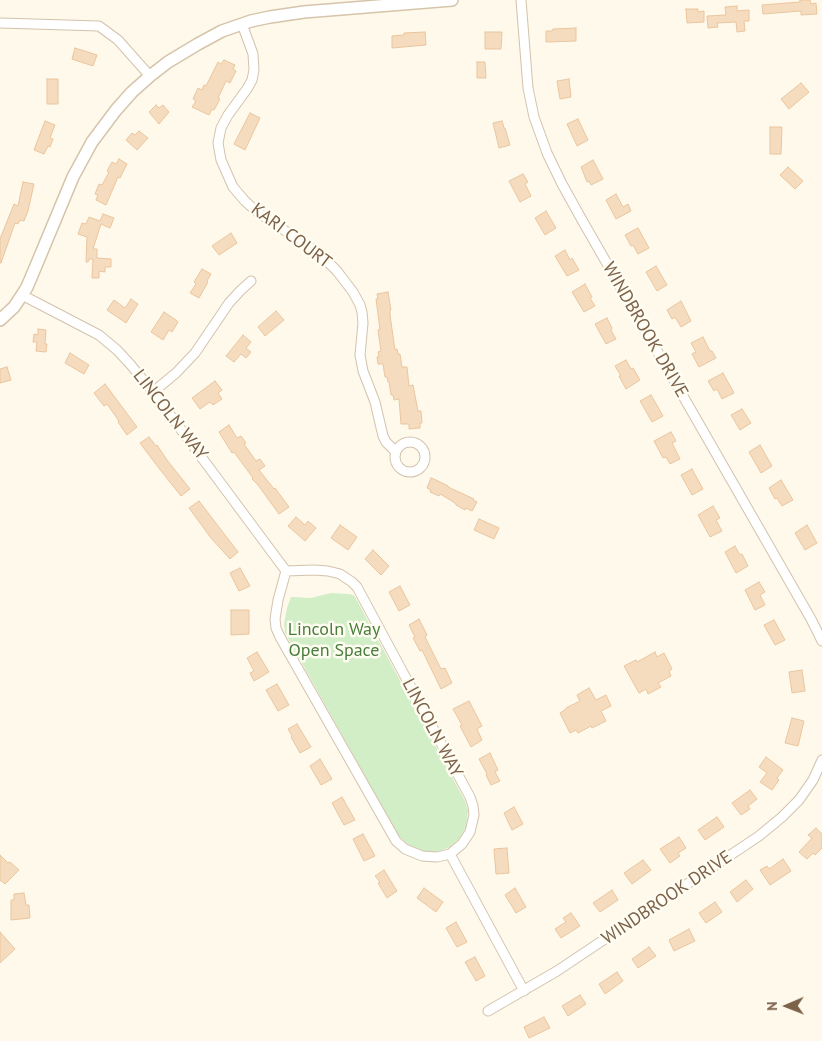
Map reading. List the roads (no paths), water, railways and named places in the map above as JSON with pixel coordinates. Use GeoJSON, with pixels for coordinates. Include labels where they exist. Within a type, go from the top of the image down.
{"type":"FeatureCollection","features":[{"type":"Feature","properties":{"kind":"street"},"geometry":{"type":"LineString","coordinates":[[0,320],[22,295],[34,273],[69,185],[85,154],[100,131],[132,92],[182,52],[222,31],[275,16],[452,0]]}},
{"type":"Feature","properties":{"kind":"street","name":"WINDBROOK DRIVE"},"geometry":{"type":"LineString","coordinates":[[521,0],[528,88],[537,126],[550,160],[582,220],[822,641]]}},
{"type":"Feature","properties":{"kind":"street"},"geometry":{"type":"LineString","coordinates":[[0,23],[99,26],[118,40],[150,76]]}},
{"type":"Feature","properties":{"kind":"street","name":"KARI COURT"},"geometry":{"type":"LineString","coordinates":[[242,24],[254,58],[253,74],[247,89],[221,128],[218,143],[221,160],[233,187],[245,202],[328,262],[353,292],[362,312],[360,354],[363,371],[375,402],[383,436],[396,452]]}},
{"type":"Feature","properties":{"kind":"street"},"geometry":{"type":"LineString","coordinates":[[153,392],[176,373],[195,353],[229,303],[251,281]]}},
{"type":"Feature","properties":{"kind":"street","name":"LINCOLN WAY"},"geometry":{"type":"LineString","coordinates":[[22,295],[108,342],[130,364],[153,392],[286,571],[328,571],[346,577],[357,587],[472,802],[474,816],[470,832],[462,844],[450,854]]}},
{"type":"Feature","properties":{"kind":"street"},"geometry":{"type":"LineString","coordinates":[[286,571],[275,618],[277,631],[396,841],[410,852],[429,857],[450,854],[524,991]]}},
{"type":"Feature","properties":{"kind":"street","name":"WINDBROOK DRIVE"},"geometry":{"type":"LineString","coordinates":[[488,1011],[576,959],[767,830],[791,809],[806,791],[822,760]]}},
{"type":"Feature","properties":{"kind":"park label","name":"Lincoln Way Open Space"},"geometry":{"type":"Point","coordinates":[334,640]}}]}
